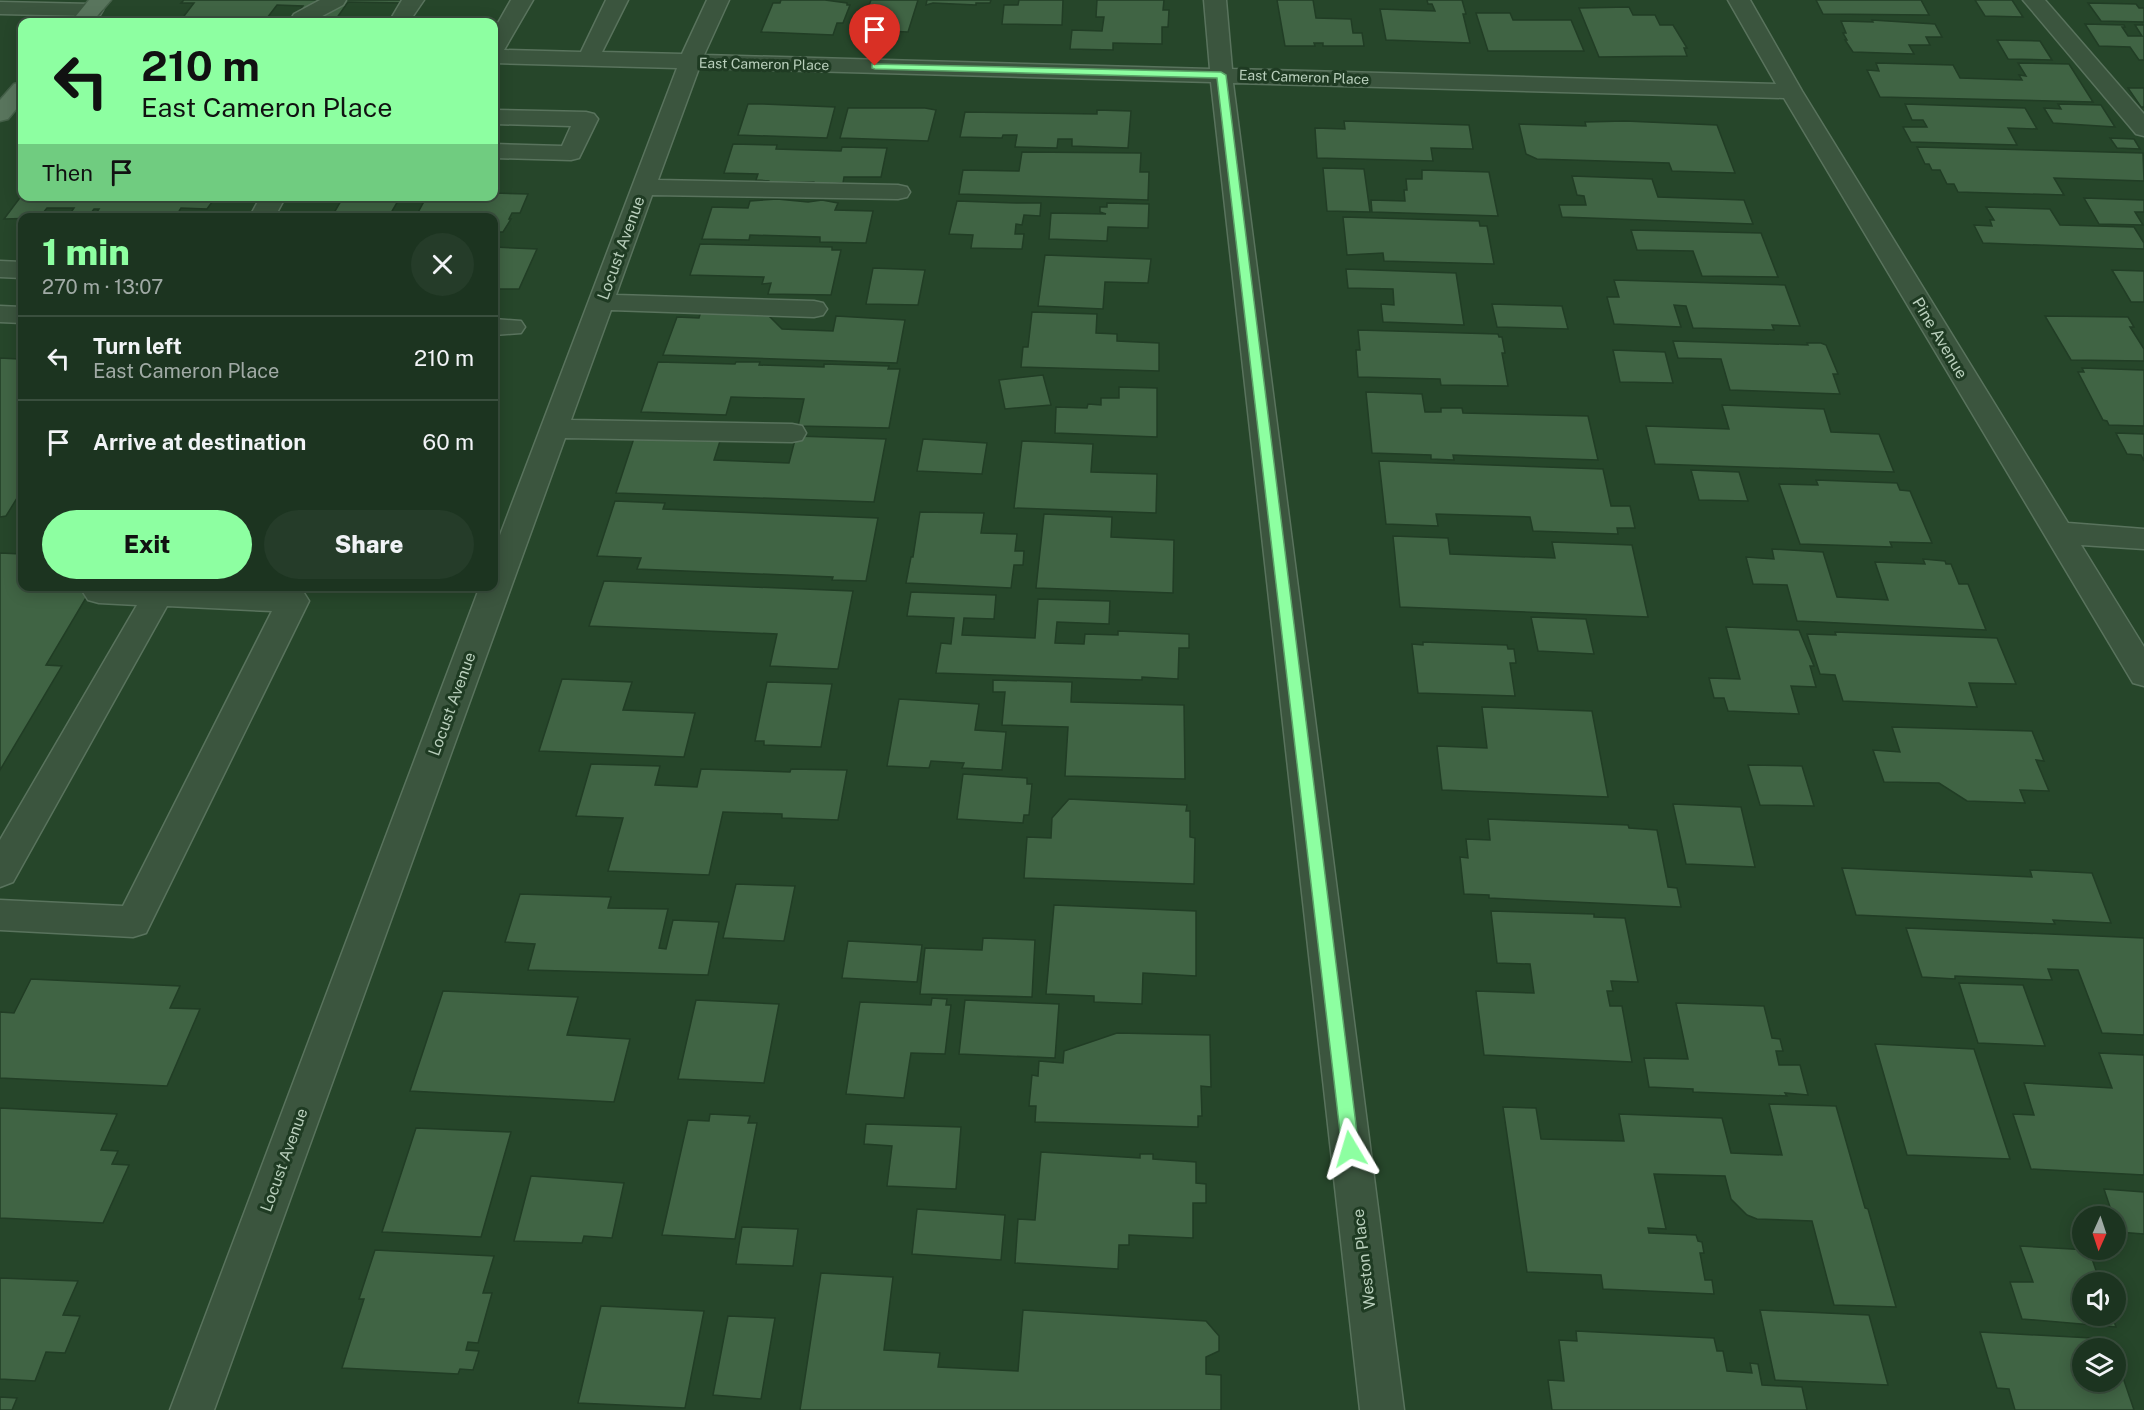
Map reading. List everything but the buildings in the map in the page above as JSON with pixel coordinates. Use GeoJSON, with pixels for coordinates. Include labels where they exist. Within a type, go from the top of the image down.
{"type":"FeatureCollection","features":[{"type":"Feature","properties":{"kind":"main road"},"geometry":{"type":"LineString","coordinates":[[0,114],[18,94]]}},
{"type":"Feature","properties":{"kind":"street"},"geometry":{"type":"LineString","coordinates":[[304,18],[335,0]]}},
{"type":"Feature","properties":{"kind":"street"},"geometry":{"type":"LineString","coordinates":[[402,18],[413,0]]}},
{"type":"Feature","properties":{"kind":"street"},"geometry":{"type":"LineString","coordinates":[[498,41],[522,0]]}},
{"type":"Feature","properties":{"kind":"street"},"geometry":{"type":"LineString","coordinates":[[588,59],[617,0]]}},
{"type":"Feature","properties":{"kind":"street","name":"Locust Avenue"},"geometry":{"type":"LineString","coordinates":[[498,581],[690,62],[718,0]]}},
{"type":"Feature","properties":{"kind":"street","name":"Weston Place"},"geometry":{"type":"LineString","coordinates":[[1215,0],[1221,75],[1382,1410]]}},
{"type":"Feature","properties":{"kind":"street","name":"Pine Avenue"},"geometry":{"type":"LineString","coordinates":[[1739,0],[1791,91],[2144,674]]}},
{"type":"Feature","properties":{"kind":"street"},"geometry":{"type":"LineString","coordinates":[[2034,0],[2144,129]]}},
{"type":"Feature","properties":{"kind":"street"},"geometry":{"type":"LineString","coordinates":[[0,8],[91,11]]}},
{"type":"Feature","properties":{"kind":"street","name":"East Cameron Place"},"geometry":{"type":"LineString","coordinates":[[498,56],[1791,91]]}},
{"type":"Feature","properties":{"kind":"street"},"geometry":{"type":"LineString","coordinates":[[498,117],[586,119],[571,153],[498,151]]}},
{"type":"Feature","properties":{"kind":"street"},"geometry":{"type":"LineString","coordinates":[[644,187],[898,192]]}},
{"type":"Feature","properties":{"kind":"street"},"geometry":{"type":"LineString","coordinates":[[0,269],[18,270]]}},
{"type":"Feature","properties":{"kind":"street"},"geometry":{"type":"LineString","coordinates":[[601,302],[814,309]]}},
{"type":"Feature","properties":{"kind":"street"},"geometry":{"type":"LineString","coordinates":[[0,314],[18,315]]}},
{"type":"Feature","properties":{"kind":"street"},"geometry":{"type":"LineString","coordinates":[[554,429],[792,433]]}},
{"type":"Feature","properties":{"kind":"street"},"geometry":{"type":"LineString","coordinates":[[2059,533],[2144,539]]}},
{"type":"Feature","properties":{"kind":"street","name":"Locust Avenue"},"geometry":{"type":"LineString","coordinates":[[192,1410],[494,591]]}},
{"type":"Feature","properties":{"kind":"street"},"geometry":{"type":"LineString","coordinates":[[0,915],[133,922],[293,601],[99,592]]}},
{"type":"Feature","properties":{"kind":"street"},"geometry":{"type":"LineString","coordinates":[[0,872],[158,595]]}},
{"type":"Feature","properties":{"kind":"route"},"geometry":{"type":"LineString","coordinates":[[875,66],[1221,75],[1350,1149]]}}]}
